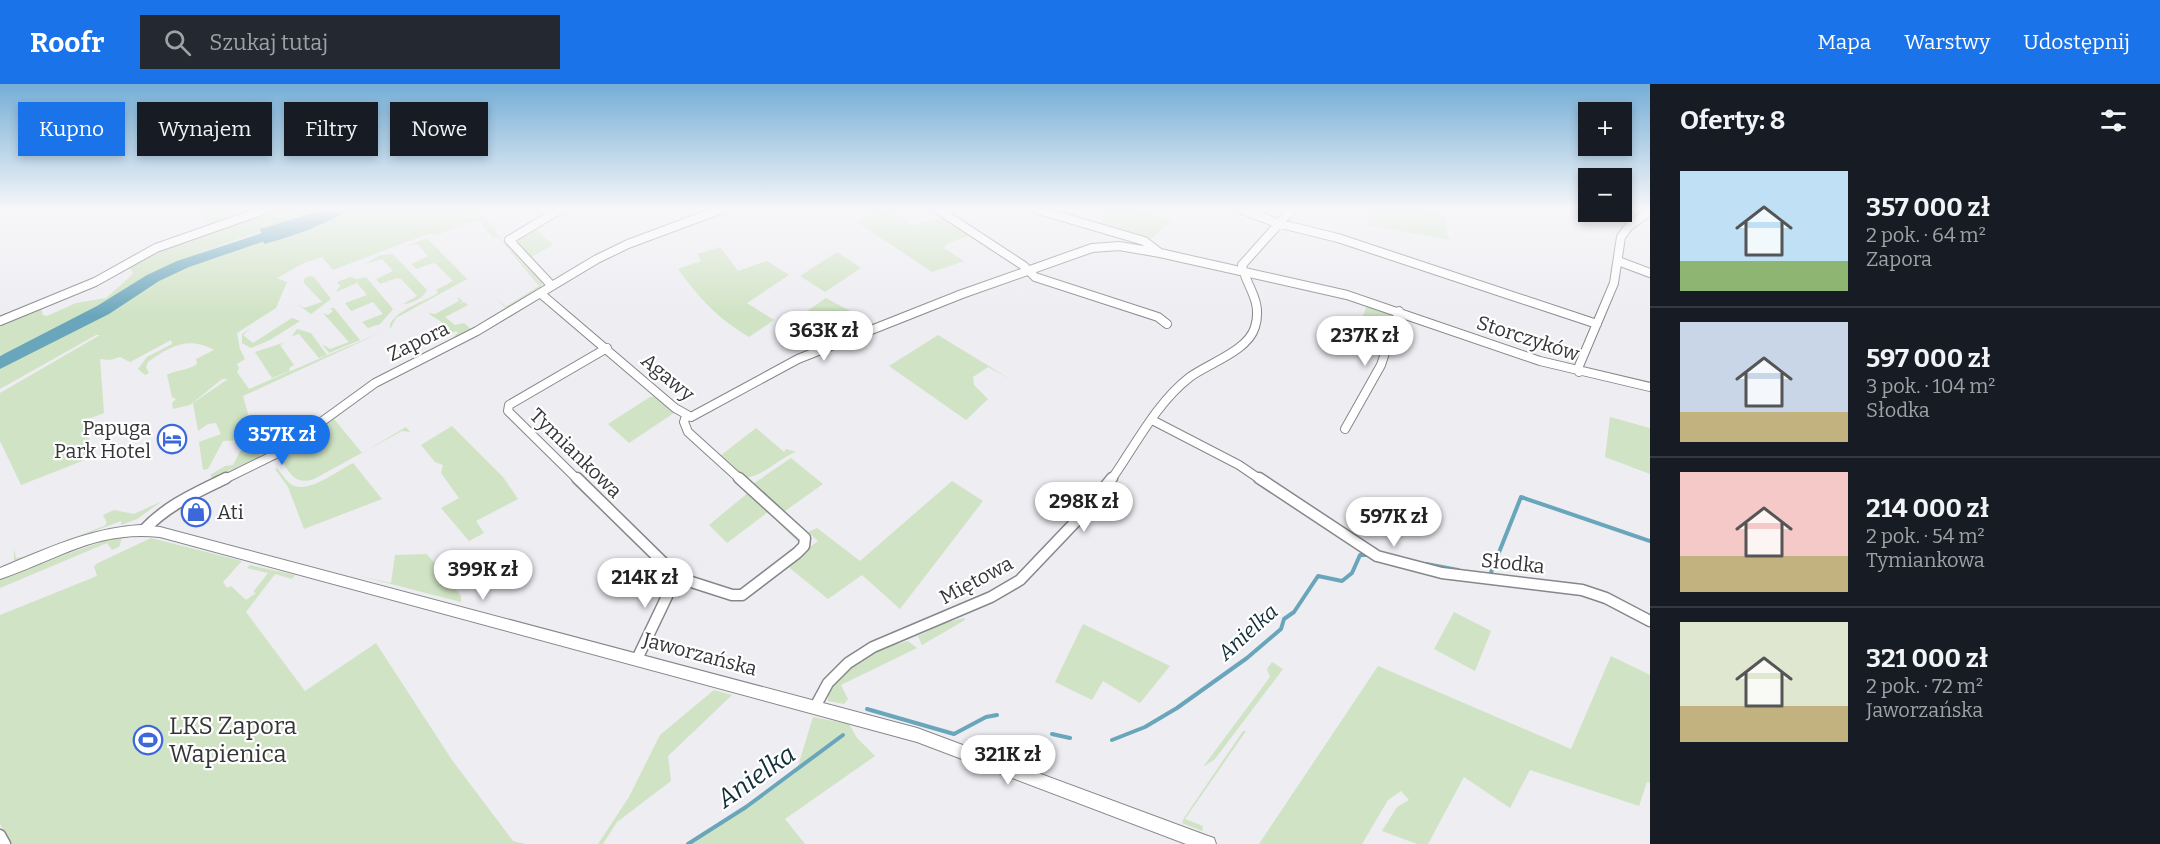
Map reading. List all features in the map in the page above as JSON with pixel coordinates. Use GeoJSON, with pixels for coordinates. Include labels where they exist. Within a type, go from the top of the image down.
{"type":"FeatureCollection","features":[{"type":"Feature","properties":{"kind":"street"},"geometry":{"type":"LineString","coordinates":[[0,321],[95,282],[166,244]]}},
{"type":"Feature","properties":{"kind":"street"},"geometry":{"type":"LineString","coordinates":[[513,244],[552,286]]}},
{"type":"Feature","properties":{"kind":"street","name":"Zapora"},"geometry":{"type":"LineString","coordinates":[[144,530],[157,516],[177,502],[280,452],[375,383],[477,331],[627,244]]}},
{"type":"Feature","properties":{"kind":"street"},"geometry":{"type":"LineString","coordinates":[[991,244],[1040,279],[1158,317],[1167,324]]}},
{"type":"Feature","properties":{"kind":"street","name":"Storczyków"},"geometry":{"type":"LineString","coordinates":[[1148,244],[1160,253],[1332,290],[1540,361],[1650,387]]}},
{"type":"Feature","properties":{"kind":"street"},"geometry":{"type":"LineString","coordinates":[[1242,271],[1245,261],[1258,244]]}},
{"type":"Feature","properties":{"kind":"street"},"geometry":{"type":"LineString","coordinates":[[1357,244],[1597,324]]}},
{"type":"Feature","properties":{"kind":"street"},"geometry":{"type":"LineString","coordinates":[[1580,372],[1579,366],[1614,283],[1620,244]]}},
{"type":"Feature","properties":{"kind":"street","name":"Agawy"},"geometry":{"type":"LineString","coordinates":[[540,293],[686,416],[702,413],[798,358],[962,294],[1098,246],[1126,246],[1160,253]]}},
{"type":"Feature","properties":{"kind":"street"},"geometry":{"type":"LineString","coordinates":[[1618,261],[1650,273]]}},
{"type":"Feature","properties":{"kind":"street","name":"Miętowa"},"geometry":{"type":"LineString","coordinates":[[815,707],[828,679],[861,653],[1018,582],[1095,500],[1182,383],[1213,360],[1236,349],[1249,339],[1256,323],[1254,292],[1242,271]]}},
{"type":"Feature","properties":{"kind":"street"},"geometry":{"type":"LineString","coordinates":[[1254,292],[1270,276]]}},
{"type":"Feature","properties":{"kind":"street"},"geometry":{"type":"LineString","coordinates":[[1345,429],[1384,358],[1399,311]]}},
{"type":"Feature","properties":{"kind":"street","name":"Tymiankowa"},"geometry":{"type":"LineString","coordinates":[[607,348],[513,402],[509,405],[508,411],[679,578],[732,595],[742,595],[797,553],[805,542],[799,532],[688,432],[684,422],[686,416]]}},
{"type":"Feature","properties":{"kind":"street","name":"Słodka"},"geometry":{"type":"LineString","coordinates":[[1154,422],[1239,465],[1377,556],[1442,573],[1582,590],[1606,598],[1650,621]]}},
{"type":"Feature","properties":{"kind":"street","name":"Jaworzańska"},"geometry":{"type":"LineString","coordinates":[[0,574],[91,539],[122,531],[144,530],[204,543],[815,707],[947,745],[1208,844]]}},
{"type":"Feature","properties":{"kind":"street"},"geometry":{"type":"LineString","coordinates":[[638,659],[670,590],[679,578]]}},
{"type":"Feature","properties":{"kind":"street"},"geometry":{"type":"LineString","coordinates":[[0,835],[5,844]]}},
{"type":"Feature","properties":{"kind":"green space"},"geometry":{"type":"Polygon","coordinates":[[[173,244],[225,244],[150,277],[77,322],[39,342],[0,355],[0,323],[41,308],[43,315],[47,316],[76,303],[106,298],[133,274],[131,269],[122,269],[144,255],[173,244]]]}},
{"type":"Feature","properties":{"kind":"green space"},"geometry":{"type":"Polygon","coordinates":[[[249,244],[400,244],[333,270],[322,257],[304,263],[277,278],[287,282],[276,308],[237,333],[240,349],[245,359],[237,364],[239,368],[237,372],[249,389],[382,332],[243,396],[260,457],[206,481],[212,478],[210,475],[225,466],[233,465],[246,440],[223,441],[208,469],[203,470],[199,442],[221,434],[216,423],[208,424],[198,431],[193,403],[228,379],[222,379],[190,405],[173,409],[172,403],[176,399],[172,397],[167,375],[197,364],[196,359],[214,350],[188,343],[172,347],[148,362],[146,367],[149,373],[145,375],[138,369],[147,357],[172,344],[171,340],[130,362],[120,357],[110,360],[100,359],[104,413],[83,421],[95,456],[21,485],[0,441],[0,393],[100,335],[96,335],[0,389],[0,368],[18,356],[107,311],[159,277],[206,258],[249,244]]]}},
{"type":"Feature","properties":{"kind":"green space"},"geometry":{"type":"Polygon","coordinates":[[[417,244],[433,244],[467,279],[396,318],[390,329],[390,324],[399,314],[438,293],[436,290],[453,281],[436,264],[416,269],[411,264],[428,256],[417,244]]]}},
{"type":"Feature","properties":{"kind":"green space"},"geometry":{"type":"Polygon","coordinates":[[[504,244],[542,283],[541,287],[508,308],[506,306],[539,286],[504,244]]]}},
{"type":"Feature","properties":{"kind":"green space"},"geometry":{"type":"Polygon","coordinates":[[[517,244],[553,245],[527,259],[517,244]]]}},
{"type":"Feature","properties":{"kind":"green space"},"geometry":{"type":"Polygon","coordinates":[[[890,244],[946,244],[944,248],[964,261],[932,272],[890,244]]]}},
{"type":"Feature","properties":{"kind":"green space"},"geometry":{"type":"Polygon","coordinates":[[[981,244],[987,244],[1023,269],[1019,270],[981,244]]]}},
{"type":"Feature","properties":{"kind":"green space"},"geometry":{"type":"Polygon","coordinates":[[[720,247],[738,271],[767,261],[789,275],[747,303],[774,320],[749,337],[709,307],[678,269],[701,261],[697,254],[720,247]]]}},
{"type":"Feature","properties":{"kind":"green space"},"geometry":{"type":"Polygon","coordinates":[[[837,252],[861,268],[825,292],[800,276],[837,252]]]}},
{"type":"Feature","properties":{"kind":"green space"},"geometry":{"type":"Polygon","coordinates":[[[393,254],[427,290],[423,296],[413,302],[403,304],[417,296],[401,279],[397,278],[380,284],[376,279],[393,271],[382,259],[364,264],[381,255],[393,254]]]}},
{"type":"Feature","properties":{"kind":"green space"},"geometry":{"type":"Polygon","coordinates":[[[309,276],[314,277],[331,299],[311,314],[297,304],[304,308],[322,302],[304,283],[304,279],[309,276]]]}},
{"type":"Feature","properties":{"kind":"green space"},"geometry":{"type":"Polygon","coordinates":[[[350,277],[357,279],[366,277],[393,309],[380,324],[368,328],[362,322],[383,314],[373,302],[351,311],[345,303],[367,295],[357,283],[336,292],[340,286],[337,282],[350,277]]]}},
{"type":"Feature","properties":{"kind":"green space"},"geometry":{"type":"Polygon","coordinates":[[[457,297],[463,301],[458,305],[464,302],[468,305],[445,317],[455,325],[464,323],[471,329],[453,337],[458,333],[456,331],[438,340],[435,336],[450,328],[428,313],[435,314],[459,301],[457,297]]]}},
{"type":"Feature","properties":{"kind":"green space"},"geometry":{"type":"Polygon","coordinates":[[[826,298],[873,323],[874,326],[828,343],[790,323],[826,298]]]}},
{"type":"Feature","properties":{"kind":"green space"},"geometry":{"type":"Polygon","coordinates":[[[1367,305],[1396,314],[1388,336],[1359,326],[1367,305]]]}},
{"type":"Feature","properties":{"kind":"green space"},"geometry":{"type":"Polygon","coordinates":[[[330,308],[334,308],[360,340],[329,353],[322,344],[330,349],[349,342],[323,313],[328,315],[333,311],[330,308]]]}},
{"type":"Feature","properties":{"kind":"green space"},"geometry":{"type":"Polygon","coordinates":[[[292,318],[300,321],[270,340],[251,348],[242,343],[242,334],[251,328],[243,335],[253,343],[292,318]]]}},
{"type":"Feature","properties":{"kind":"green space"},"geometry":{"type":"Polygon","coordinates":[[[297,329],[311,333],[327,355],[319,358],[299,334],[292,336],[297,329]]]}},
{"type":"Feature","properties":{"kind":"green space"},"geometry":{"type":"Polygon","coordinates":[[[938,335],[1010,379],[988,367],[973,377],[974,385],[988,399],[966,420],[889,366],[938,335]]]}},
{"type":"Feature","properties":{"kind":"green space"},"geometry":{"type":"Polygon","coordinates":[[[286,342],[280,345],[294,365],[289,368],[290,371],[272,378],[255,352],[286,342]]]}},
{"type":"Feature","properties":{"kind":"green space"},"geometry":{"type":"Polygon","coordinates":[[[657,396],[675,411],[674,413],[629,443],[608,424],[650,397],[657,396]]]}},
{"type":"Feature","properties":{"kind":"green space"},"geometry":{"type":"Polygon","coordinates":[[[361,399],[334,419],[362,453],[314,479],[302,481],[293,476],[280,458],[361,399]]]}},
{"type":"Feature","properties":{"kind":"green space"},"geometry":{"type":"Polygon","coordinates":[[[1610,417],[1650,428],[1650,474],[1605,457],[1610,417]]]}},
{"type":"Feature","properties":{"kind":"green space"},"geometry":{"type":"Polygon","coordinates":[[[452,426],[503,477],[518,499],[476,521],[484,533],[469,541],[441,508],[459,498],[441,473],[443,465],[435,462],[421,445],[452,426]]]}},
{"type":"Feature","properties":{"kind":"green space"},"geometry":{"type":"Polygon","coordinates":[[[406,427],[410,432],[402,431],[366,451],[406,427]]]}},
{"type":"Feature","properties":{"kind":"green space"},"geometry":{"type":"Polygon","coordinates":[[[756,428],[784,452],[786,449],[796,452],[759,474],[745,478],[720,456],[756,428]]]}},
{"type":"Feature","properties":{"kind":"green space"},"geometry":{"type":"Polygon","coordinates":[[[791,458],[823,484],[785,511],[779,509],[753,484],[791,458]]]}},
{"type":"Feature","properties":{"kind":"green space"},"geometry":{"type":"Polygon","coordinates":[[[353,463],[382,499],[304,529],[288,487],[275,469],[277,468],[291,485],[301,487],[316,483],[353,463]]]}},
{"type":"Feature","properties":{"kind":"green space"},"geometry":{"type":"Polygon","coordinates":[[[952,481],[983,501],[900,609],[862,575],[828,599],[786,565],[818,541],[808,532],[817,528],[860,561],[952,481]]]}},
{"type":"Feature","properties":{"kind":"green space"},"geometry":{"type":"Polygon","coordinates":[[[749,492],[801,540],[799,546],[740,592],[735,591],[739,591],[799,543],[768,512],[727,543],[709,525],[749,492]]]}},
{"type":"Feature","properties":{"kind":"green space"},"geometry":{"type":"Polygon","coordinates":[[[162,501],[137,519],[121,525],[121,521],[14,561],[14,549],[16,558],[22,557],[104,526],[107,523],[103,515],[114,510],[134,514],[162,501]]]}},
{"type":"Feature","properties":{"kind":"green space"},"geometry":{"type":"Polygon","coordinates":[[[115,537],[114,539],[122,538],[119,547],[112,550],[107,543],[0,588],[0,578],[115,537]]]}},
{"type":"Feature","properties":{"kind":"green space"},"geometry":{"type":"Polygon","coordinates":[[[151,538],[242,561],[223,582],[227,588],[231,586],[246,600],[256,593],[253,592],[268,573],[247,568],[250,565],[295,575],[292,579],[275,574],[246,612],[305,691],[376,643],[452,760],[513,841],[525,844],[11,844],[0,824],[0,615],[97,576],[94,566],[98,563],[151,538]]]}},
{"type":"Feature","properties":{"kind":"green space"},"geometry":{"type":"Polygon","coordinates":[[[427,554],[461,596],[461,602],[356,575],[391,583],[395,555],[427,554]]]}},
{"type":"Feature","properties":{"kind":"green space"},"geometry":{"type":"Polygon","coordinates":[[[1454,612],[1491,631],[1475,671],[1434,649],[1454,612]]]}},
{"type":"Feature","properties":{"kind":"green space"},"geometry":{"type":"Polygon","coordinates":[[[964,618],[965,620],[922,645],[918,636],[945,623],[964,618]]]}},
{"type":"Feature","properties":{"kind":"green space"},"geometry":{"type":"Polygon","coordinates":[[[1083,624],[1170,666],[1140,703],[1103,681],[1092,700],[1055,682],[1083,624]]]}},
{"type":"Feature","properties":{"kind":"green space"},"geometry":{"type":"Polygon","coordinates":[[[908,641],[917,648],[841,685],[848,699],[844,704],[828,701],[828,689],[855,664],[872,653],[908,641]]]}},
{"type":"Feature","properties":{"kind":"green space"},"geometry":{"type":"Polygon","coordinates":[[[1611,656],[1650,675],[1650,783],[1647,782],[1639,806],[1530,770],[1510,808],[1464,777],[1428,844],[1417,844],[1382,831],[1397,807],[1409,800],[1401,791],[1388,800],[1362,844],[1259,844],[1378,666],[1571,749],[1611,656]]]}},
{"type":"Feature","properties":{"kind":"green space"},"geometry":{"type":"Polygon","coordinates":[[[1272,662],[1283,669],[1215,759],[1203,767],[1270,677],[1267,669],[1272,662]]]}},
{"type":"Feature","properties":{"kind":"green space"},"geometry":{"type":"Polygon","coordinates":[[[714,690],[732,695],[668,756],[671,781],[617,822],[603,844],[598,844],[629,797],[660,735],[714,690]]]}},
{"type":"Feature","properties":{"kind":"green space"},"geometry":{"type":"Polygon","coordinates":[[[813,717],[849,724],[857,738],[875,756],[785,819],[805,844],[690,844],[796,773],[813,717]]]}},
{"type":"Feature","properties":{"kind":"green space"},"geometry":{"type":"Polygon","coordinates":[[[1243,731],[1246,731],[1185,819],[1203,826],[1202,831],[1182,823],[1184,818],[1243,731]]]}},
{"type":"Feature","properties":{"kind":"waterway"},"geometry":{"type":"LineString","coordinates":[[0,363],[103,310],[153,278],[183,264],[240,244]]}},
{"type":"Feature","properties":{"kind":"waterway","name":"Anielka"},"geometry":{"type":"LineString","coordinates":[[1490,575],[1521,497],[1650,541]]}},
{"type":"Feature","properties":{"kind":"waterway","name":"Anielka"},"geometry":{"type":"LineString","coordinates":[[1112,740],[1145,727],[1177,708],[1247,658],[1281,629],[1284,619],[1294,612],[1318,576],[1342,581],[1352,573],[1360,555],[1369,555]]}},
{"type":"Feature","properties":{"kind":"waterway","name":"Anielka"},"geometry":{"type":"LineString","coordinates":[[1426,564],[1458,570]]}},
{"type":"Feature","properties":{"kind":"waterway","name":"Anielka"},"geometry":{"type":"LineString","coordinates":[[867,709],[954,734],[986,717],[997,715]]}},
{"type":"Feature","properties":{"kind":"waterway","name":"Anielka"},"geometry":{"type":"LineString","coordinates":[[1052,734],[1070,738]]}},
{"type":"Feature","properties":{"kind":"waterway","name":"Anielka"},"geometry":{"type":"LineString","coordinates":[[688,844],[746,807],[843,735]]}},
{"type":"Feature","properties":{"kind":"place","name":"Papuga Park Hotel"},"geometry":{"type":"Point","coordinates":[172,439]}},
{"type":"Feature","properties":{"kind":"place","name":"Ati"},"geometry":{"type":"Point","coordinates":[196,512]}},
{"type":"Feature","properties":{"kind":"place","name":"LKS Zapora Wapienica"},"geometry":{"type":"Point","coordinates":[148,740]}}]}
